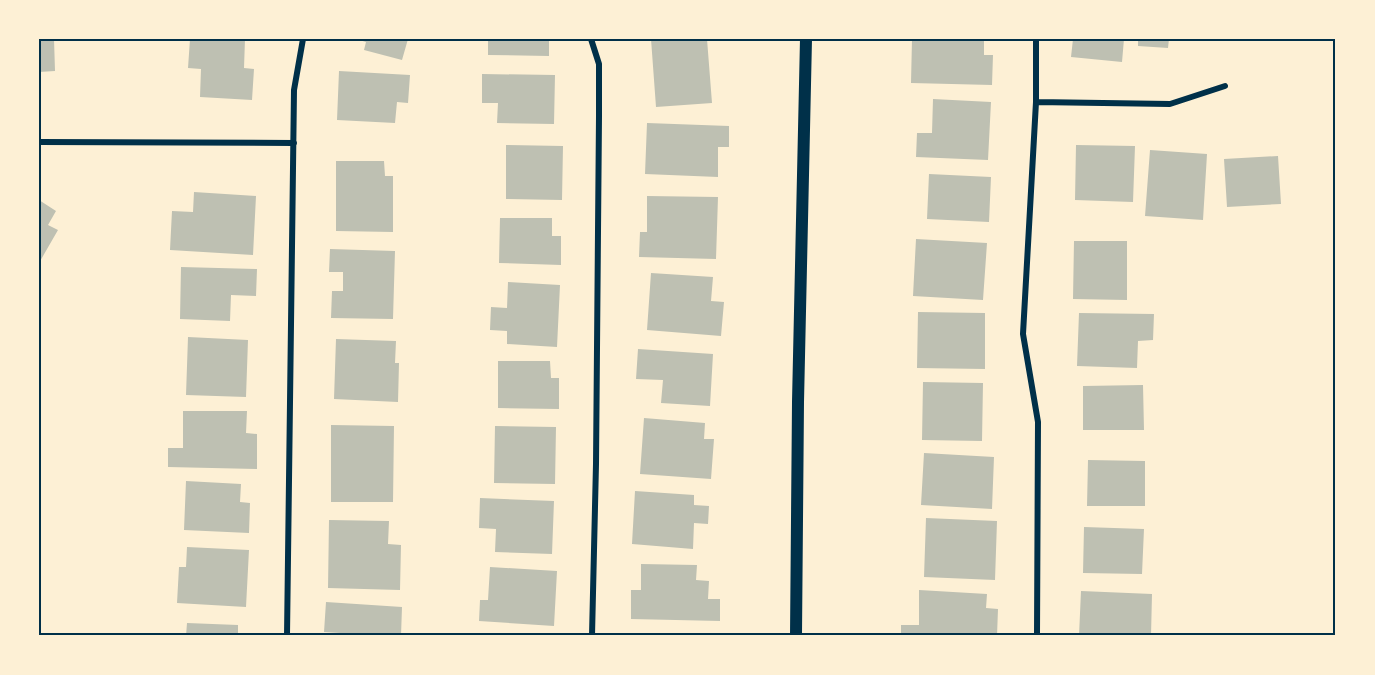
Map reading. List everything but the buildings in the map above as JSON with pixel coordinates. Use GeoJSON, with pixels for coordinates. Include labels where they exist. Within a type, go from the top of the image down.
{"type":"FeatureCollection","features":[{"type":"Feature","properties":{"kind":"main road"},"geometry":{"type":"LineString","coordinates":[[796,636],[798,390],[807,39]]}},
{"type":"Feature","properties":{"kind":"street"},"geometry":{"type":"LineString","coordinates":[[287,636],[294,90],[303,39]]}},
{"type":"Feature","properties":{"kind":"street"},"geometry":{"type":"LineString","coordinates":[[591,39],[599,64],[596,464],[592,636]]}},
{"type":"Feature","properties":{"kind":"street"},"geometry":{"type":"LineString","coordinates":[[1036,39],[1036,102],[1023,334],[1038,422],[1037,636]]}},
{"type":"Feature","properties":{"kind":"street"},"geometry":{"type":"LineString","coordinates":[[1036,102],[1170,104],[1225,86]]}},
{"type":"Feature","properties":{"kind":"street"},"geometry":{"type":"LineString","coordinates":[[39,141],[294,143]]}}]}
